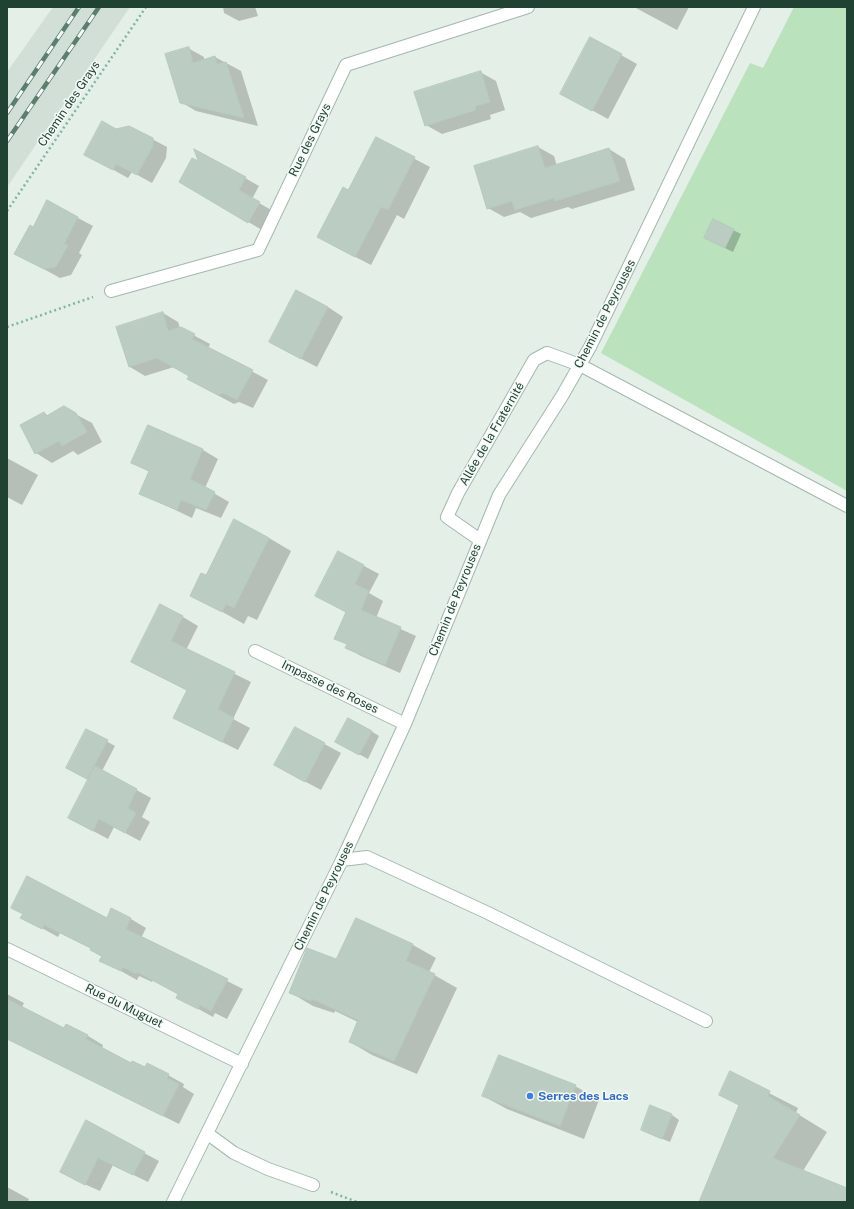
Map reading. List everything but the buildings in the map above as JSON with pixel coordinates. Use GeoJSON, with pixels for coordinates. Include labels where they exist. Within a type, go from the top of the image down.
{"type":"FeatureCollection","features":[{"type":"Feature","properties":{"kind":"street","name":"Rue des Grays"},"geometry":{"type":"LineString","coordinates":[[111,291],[258,250],[346,65],[528,7]]}},
{"type":"Feature","properties":{"kind":"street","name":"Chemin de Peyrouses"},"geometry":{"type":"LineString","coordinates":[[173,1202],[208,1134],[342,860],[405,724],[499,495],[580,365],[754,7]]}},
{"type":"Feature","properties":{"kind":"street","name":"Allée de la Fraternité"},"geometry":{"type":"LineString","coordinates":[[480,540],[447,517],[462,487],[534,360],[547,353],[580,365]]}},
{"type":"Feature","properties":{"kind":"street"},"geometry":{"type":"LineString","coordinates":[[580,365],[847,506]]}},
{"type":"Feature","properties":{"kind":"street","name":"Impasse des Roses"},"geometry":{"type":"LineString","coordinates":[[255,651],[405,724]]}},
{"type":"Feature","properties":{"kind":"street"},"geometry":{"type":"LineString","coordinates":[[342,860],[367,857],[488,913],[706,1021]]}},
{"type":"Feature","properties":{"kind":"street","name":"Rue du Muguet"},"geometry":{"type":"LineString","coordinates":[[7,949],[242,1064]]}},
{"type":"Feature","properties":{"kind":"street"},"geometry":{"type":"LineString","coordinates":[[208,1134],[234,1153],[268,1169],[313,1186]]}},
{"type":"Feature","properties":{"kind":"path","name":"Chemin des Grays"},"geometry":{"type":"LineString","coordinates":[[7,211],[146,7]]}},
{"type":"Feature","properties":{"kind":"path"},"geometry":{"type":"LineString","coordinates":[[7,327],[111,291]]}},
{"type":"Feature","properties":{"kind":"path"},"geometry":{"type":"LineString","coordinates":[[313,1186],[357,1202]]}},
{"type":"Feature","properties":{"kind":"shaded area"},"geometry":{"type":"Polygon","coordinates":[[[53,7],[130,7],[7,187],[7,72],[53,7]]]}},
{"type":"Feature","properties":{"kind":"green space"},"geometry":{"type":"Polygon","coordinates":[[[794,7],[847,7],[847,491],[601,353],[750,63],[763,68],[794,7]]]}},
{"type":"Feature","properties":{"kind":"railway"},"geometry":{"type":"LineString","coordinates":[[7,113],[79,7]]}},
{"type":"Feature","properties":{"kind":"railway"},"geometry":{"type":"LineString","coordinates":[[7,141],[99,7]]}},
{"type":"Feature","properties":{"kind":"place","name":"Serres des Lacs"},"geometry":{"type":"Point","coordinates":[530,1096]}}]}
